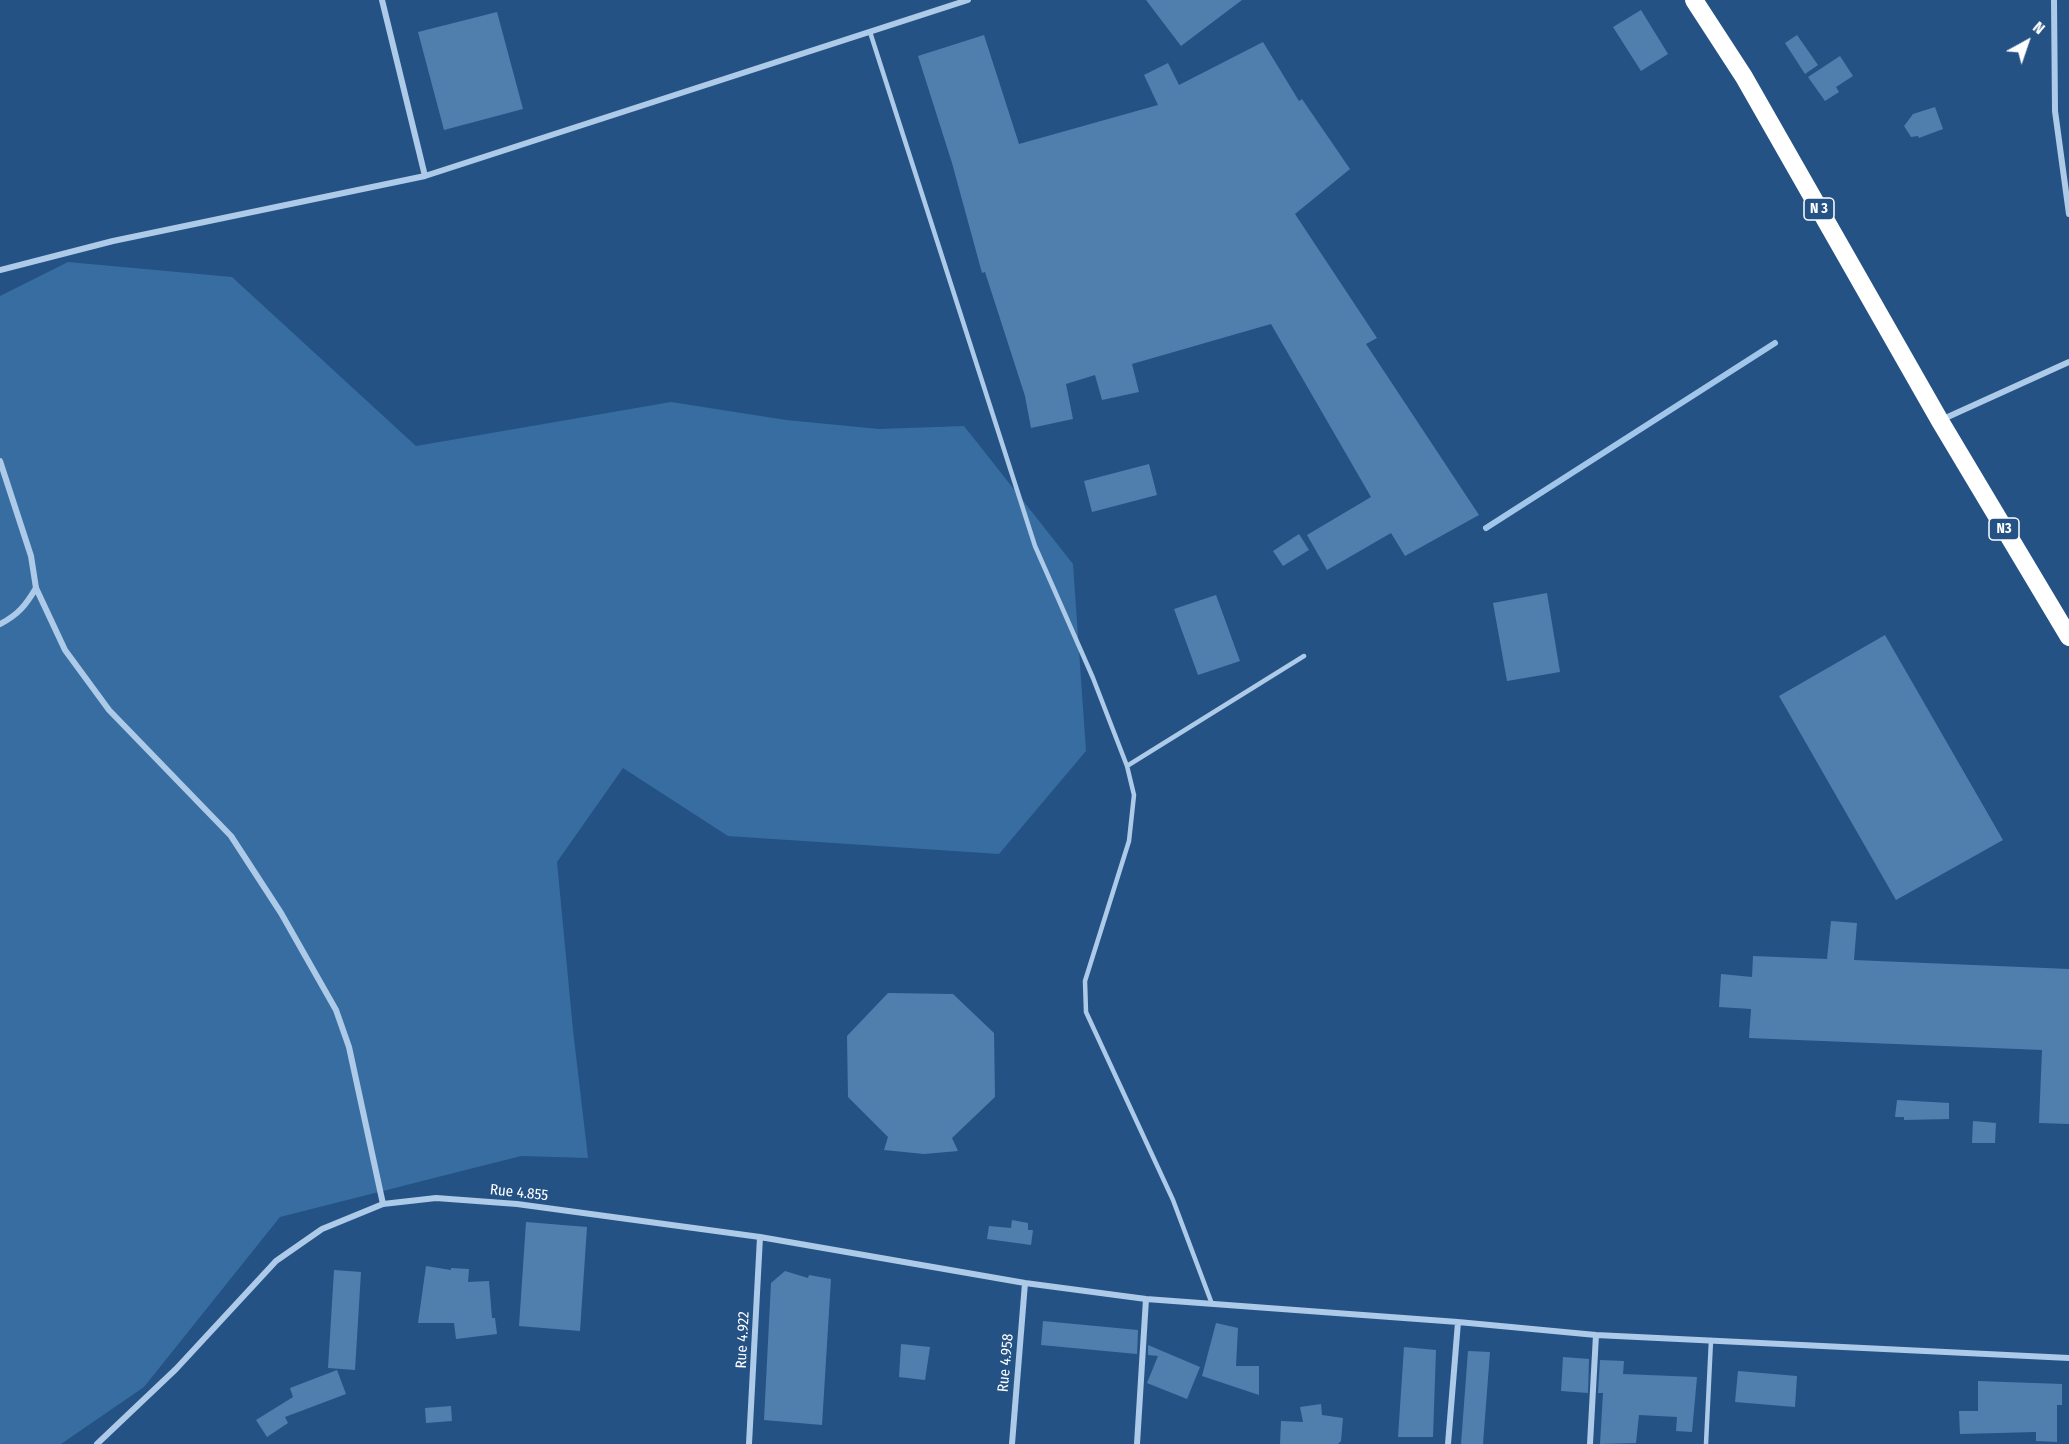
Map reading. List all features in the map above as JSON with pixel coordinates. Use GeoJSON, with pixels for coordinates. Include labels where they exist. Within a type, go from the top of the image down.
{"type":"FeatureCollection","features":[{"type":"Feature","properties":{"kind":"highway","name":"N 3"},"geometry":{"type":"LineString","coordinates":[[1694,0],[1744,76],[1940,421]]}},
{"type":"Feature","properties":{"kind":"highway","name":"N3"},"geometry":{"type":"LineString","coordinates":[[1940,421],[2069,637]]}},
{"type":"Feature","properties":{"kind":"street"},"geometry":{"type":"LineString","coordinates":[[382,0],[425,176]]}},
{"type":"Feature","properties":{"kind":"street"},"geometry":{"type":"LineString","coordinates":[[0,270],[113,241],[425,176],[968,0]]}},
{"type":"Feature","properties":{"kind":"street"},"geometry":{"type":"LineString","coordinates":[[2054,0],[2055,111],[2069,214]]}},
{"type":"Feature","properties":{"kind":"street"},"geometry":{"type":"LineString","coordinates":[[1940,421],[2069,363]]}},
{"type":"Feature","properties":{"kind":"street"},"geometry":{"type":"LineString","coordinates":[[0,461],[31,556],[36,588],[65,650],[110,710],[231,836],[281,913],[336,1010],[349,1047],[383,1204]]}},
{"type":"Feature","properties":{"kind":"street"},"geometry":{"type":"LineString","coordinates":[[0,624],[15,616],[25,606],[36,588]]}},
{"type":"Feature","properties":{"kind":"street","name":"Rue 4.855"},"geometry":{"type":"LineString","coordinates":[[97,1444],[176,1369],[276,1261],[322,1230],[383,1204],[436,1198],[517,1204],[760,1237],[1025,1283],[1146,1299],[1458,1322],[1596,1335],[2069,1358]]}},
{"type":"Feature","properties":{"kind":"street","name":"Rue 4.922"},"geometry":{"type":"LineString","coordinates":[[749,1444],[760,1237]]}},
{"type":"Feature","properties":{"kind":"street","name":"Rue 4.958"},"geometry":{"type":"LineString","coordinates":[[1012,1444],[1025,1283]]}},
{"type":"Feature","properties":{"kind":"street"},"geometry":{"type":"LineString","coordinates":[[1137,1444],[1146,1299]]}},
{"type":"Feature","properties":{"kind":"street"},"geometry":{"type":"LineString","coordinates":[[1448,1444],[1458,1322]]}},
{"type":"Feature","properties":{"kind":"street"},"geometry":{"type":"LineString","coordinates":[[1590,1444],[1596,1335]]}},
{"type":"Feature","properties":{"kind":"lane"},"geometry":{"type":"LineString","coordinates":[[870,32],[1035,546],[1093,678],[1127,766],[1134,795],[1129,841],[1085,981],[1086,1012],[1173,1200],[1212,1304]]}},
{"type":"Feature","properties":{"kind":"lane"},"geometry":{"type":"LineString","coordinates":[[1127,766],[1304,656]]}},
{"type":"Feature","properties":{"kind":"lane"},"geometry":{"type":"LineString","coordinates":[[1706,1444],[1711,1340]]}},
{"type":"Feature","properties":{"kind":"shaded area"},"geometry":{"type":"Polygon","coordinates":[[[68,262],[232,277],[416,446],[671,402],[786,420],[879,429],[964,426],[1073,564],[1086,751],[999,854],[728,836],[623,768],[557,862],[588,1158],[521,1156],[280,1217],[144,1387],[61,1444],[0,1444],[0,296],[68,262]]]}},
{"type":"Feature","properties":{"kind":"building"},"geometry":{"type":"Polygon","coordinates":[[[1146,0],[1242,0],[1181,46],[1146,0]]]}},
{"type":"Feature","properties":{"kind":"building"},"geometry":{"type":"Polygon","coordinates":[[[1641,10],[1668,54],[1641,71],[1613,27],[1641,10]]]}},
{"type":"Feature","properties":{"kind":"building"},"geometry":{"type":"Polygon","coordinates":[[[497,12],[523,109],[444,130],[418,32],[497,12]]]}},
{"type":"Feature","properties":{"kind":"building"},"geometry":{"type":"Polygon","coordinates":[[[984,35],[1019,144],[1158,105],[1144,75],[1168,63],[1179,85],[1263,42],[1299,101],[1302,99],[1350,169],[1295,214],[1377,338],[1366,344],[1479,515],[1405,556],[1391,533],[1327,570],[1307,535],[1371,497],[1271,324],[1132,364],[1139,392],[1102,400],[1095,375],[1066,384],[1073,419],[1031,428],[1025,396],[985,272],[982,273],[952,163],[918,56],[984,35]]]}},
{"type":"Feature","properties":{"kind":"building"},"geometry":{"type":"Polygon","coordinates":[[[1797,35],[1818,65],[1805,74],[1785,43],[1797,35]]]}},
{"type":"Feature","properties":{"kind":"building"},"geometry":{"type":"Polygon","coordinates":[[[1840,56],[1853,76],[1836,87],[1839,92],[1825,101],[1808,77],[1840,56]]]}},
{"type":"Feature","properties":{"kind":"building"},"geometry":{"type":"Polygon","coordinates":[[[1935,107],[1943,129],[1919,138],[1918,136],[1911,137],[1904,126],[1913,114],[1935,107]]]}},
{"type":"Feature","properties":{"kind":"building"},"geometry":{"type":"Polygon","coordinates":[[[1149,464],[1157,495],[1092,512],[1084,481],[1149,464]]]}},
{"type":"Feature","properties":{"kind":"building"},"geometry":{"type":"Polygon","coordinates":[[[1299,534],[1309,550],[1283,566],[1273,551],[1299,534]]]}},
{"type":"Feature","properties":{"kind":"building"},"geometry":{"type":"Polygon","coordinates":[[[1547,593],[1560,672],[1507,681],[1493,603],[1547,593]]]}},
{"type":"Feature","properties":{"kind":"building"},"geometry":{"type":"Polygon","coordinates":[[[1216,595],[1240,661],[1198,675],[1174,609],[1216,595]]]}},
{"type":"Feature","properties":{"kind":"building"},"geometry":{"type":"Polygon","coordinates":[[[1885,635],[2003,840],[1896,900],[1779,696],[1885,635]]]}},
{"type":"Feature","properties":{"kind":"building"},"geometry":{"type":"Polygon","coordinates":[[[1831,921],[1857,923],[1854,960],[2069,969],[2069,1124],[2039,1123],[2042,1050],[1749,1038],[1751,1009],[1719,1007],[1721,974],[1752,977],[1753,956],[1827,959],[1831,921]]]}},
{"type":"Feature","properties":{"kind":"building"},"geometry":{"type":"Polygon","coordinates":[[[888,993],[953,994],[994,1033],[995,1097],[952,1138],[958,1151],[924,1154],[884,1150],[888,1137],[848,1097],[847,1036],[888,993]]]}},
{"type":"Feature","properties":{"kind":"building"},"geometry":{"type":"Polygon","coordinates":[[[1897,1100],[1949,1103],[1949,1119],[1904,1120],[1904,1117],[1895,1117],[1897,1100]]]}},
{"type":"Feature","properties":{"kind":"building"},"geometry":{"type":"Polygon","coordinates":[[[1973,1121],[1996,1123],[1995,1143],[1972,1143],[1973,1121]]]}},
{"type":"Feature","properties":{"kind":"building"},"geometry":{"type":"Polygon","coordinates":[[[1012,1220],[1028,1223],[1028,1230],[1033,1230],[1031,1245],[987,1239],[989,1226],[1011,1228],[1012,1220]]]}},
{"type":"Feature","properties":{"kind":"building"},"geometry":{"type":"Polygon","coordinates":[[[526,1222],[587,1227],[580,1331],[519,1326],[526,1222]]]}},
{"type":"Feature","properties":{"kind":"building"},"geometry":{"type":"Polygon","coordinates":[[[426,1266],[451,1270],[451,1268],[469,1269],[468,1282],[489,1281],[492,1318],[495,1318],[497,1334],[456,1339],[454,1323],[418,1323],[426,1266]]]}},
{"type":"Feature","properties":{"kind":"building"},"geometry":{"type":"Polygon","coordinates":[[[334,1270],[361,1272],[355,1370],[328,1368],[334,1270]]]}},
{"type":"Feature","properties":{"kind":"building"},"geometry":{"type":"Polygon","coordinates":[[[785,1271],[808,1278],[809,1275],[831,1279],[822,1425],[764,1420],[771,1283],[785,1271]]]}},
{"type":"Feature","properties":{"kind":"building"},"geometry":{"type":"Polygon","coordinates":[[[1043,1321],[1138,1330],[1137,1354],[1041,1345],[1043,1321]]]}},
{"type":"Feature","properties":{"kind":"building"},"geometry":{"type":"Polygon","coordinates":[[[1216,1323],[1238,1328],[1236,1366],[1259,1366],[1259,1395],[1202,1376],[1216,1323]]]}},
{"type":"Feature","properties":{"kind":"building"},"geometry":{"type":"Polygon","coordinates":[[[901,1344],[930,1347],[925,1380],[899,1377],[901,1344]]]}},
{"type":"Feature","properties":{"kind":"building"},"geometry":{"type":"Polygon","coordinates":[[[1148,1345],[1200,1367],[1187,1399],[1147,1383],[1158,1356],[1148,1355],[1148,1345]]]}},
{"type":"Feature","properties":{"kind":"building"},"geometry":{"type":"Polygon","coordinates":[[[1404,1347],[1436,1350],[1433,1437],[1398,1437],[1404,1347]]]}},
{"type":"Feature","properties":{"kind":"building"},"geometry":{"type":"Polygon","coordinates":[[[1468,1351],[1490,1352],[1483,1444],[1461,1444],[1468,1351]]]}},
{"type":"Feature","properties":{"kind":"building"},"geometry":{"type":"Polygon","coordinates":[[[1563,1357],[1589,1359],[1588,1393],[1561,1391],[1563,1357]]]}},
{"type":"Feature","properties":{"kind":"building"},"geometry":{"type":"Polygon","coordinates":[[[1600,1360],[1624,1361],[1623,1374],[1697,1377],[1692,1432],[1676,1431],[1677,1417],[1639,1415],[1636,1443],[1600,1444],[1603,1393],[1598,1393],[1600,1360]]]}},
{"type":"Feature","properties":{"kind":"building"},"geometry":{"type":"Polygon","coordinates":[[[337,1370],[346,1394],[285,1417],[288,1423],[267,1437],[256,1420],[293,1397],[290,1388],[337,1370]]]}},
{"type":"Feature","properties":{"kind":"building"},"geometry":{"type":"Polygon","coordinates":[[[1738,1371],[1797,1376],[1795,1407],[1735,1402],[1738,1371]]]}},
{"type":"Feature","properties":{"kind":"building"},"geometry":{"type":"Polygon","coordinates":[[[1978,1381],[2062,1384],[2062,1405],[2057,1405],[2057,1442],[2036,1441],[2036,1432],[1960,1434],[1959,1411],[1978,1411],[1978,1381]]]}},
{"type":"Feature","properties":{"kind":"building"},"geometry":{"type":"Polygon","coordinates":[[[1321,1404],[1322,1415],[1343,1418],[1341,1441],[1338,1444],[1280,1444],[1281,1421],[1303,1422],[1300,1407],[1321,1404]]]}},
{"type":"Feature","properties":{"kind":"building"},"geometry":{"type":"Polygon","coordinates":[[[451,1406],[452,1421],[426,1423],[425,1408],[451,1406]]]}},
{"type":"Feature","properties":{"kind":"waterway"},"geometry":{"type":"LineString","coordinates":[[1486,528],[1775,343]]}}]}
